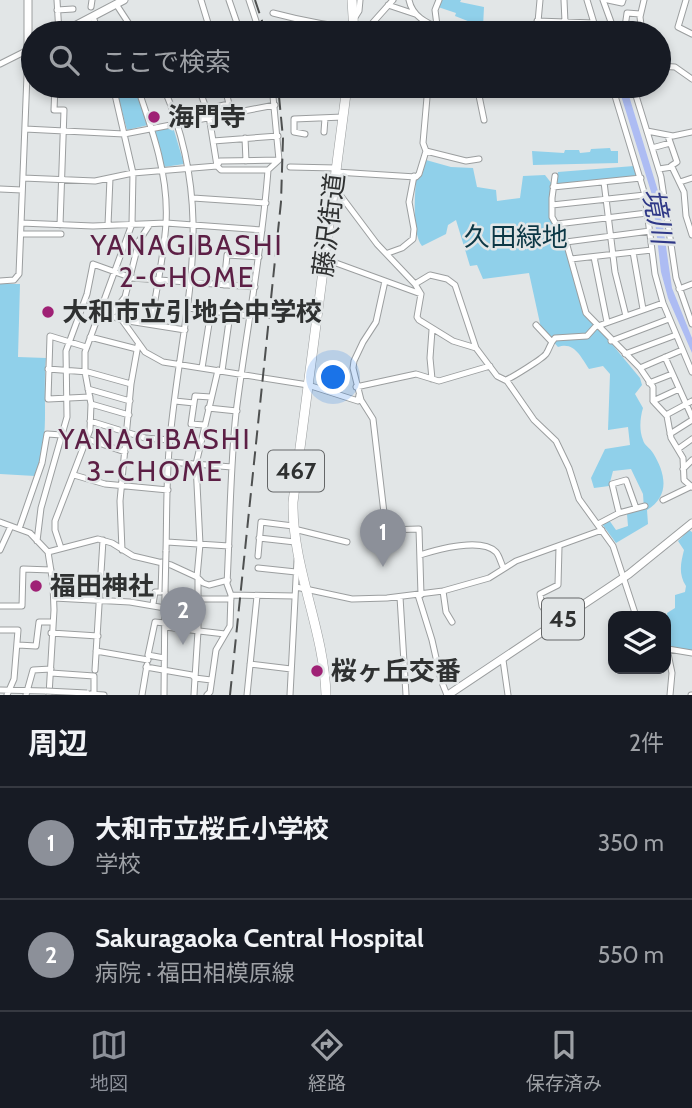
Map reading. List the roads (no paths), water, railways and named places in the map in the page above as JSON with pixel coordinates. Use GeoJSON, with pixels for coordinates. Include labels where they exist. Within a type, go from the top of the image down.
{"type":"FeatureCollection","features":[{"type":"Feature","properties":{"kind":"highway"},"geometry":{"type":"LineString","coordinates":[[352,0],[354,21]]}},
{"type":"Feature","properties":{"kind":"highway","name":"藤沢街道"},"geometry":{"type":"LineString","coordinates":[[326,695],[322,655],[295,542],[294,484],[345,98]]}},
{"type":"Feature","properties":{"kind":"main road"},"geometry":{"type":"LineString","coordinates":[[28,0],[29,21]]}},
{"type":"Feature","properties":{"kind":"main road"},"geometry":{"type":"LineString","coordinates":[[85,21],[124,0]]}},
{"type":"Feature","properties":{"kind":"main road","name":"45"},"geometry":{"type":"LineString","coordinates":[[447,695],[623,579],[692,523]]}},
{"type":"Feature","properties":{"kind":"street"},"geometry":{"type":"LineString","coordinates":[[57,0],[58,21]]}},
{"type":"Feature","properties":{"kind":"street"},"geometry":{"type":"LineString","coordinates":[[201,0],[207,21]]}},
{"type":"Feature","properties":{"kind":"street"},"geometry":{"type":"LineString","coordinates":[[229,0],[236,21]]}},
{"type":"Feature","properties":{"kind":"street"},"geometry":{"type":"LineString","coordinates":[[249,0],[257,21]]}},
{"type":"Feature","properties":{"kind":"street"},"geometry":{"type":"LineString","coordinates":[[356,21],[360,0]]}},
{"type":"Feature","properties":{"kind":"street"},"geometry":{"type":"LineString","coordinates":[[375,21],[393,0]]}},
{"type":"Feature","properties":{"kind":"street"},"geometry":{"type":"LineString","coordinates":[[409,0],[415,15]]}},
{"type":"Feature","properties":{"kind":"street"},"geometry":{"type":"LineString","coordinates":[[437,21],[435,10],[439,0]]}},
{"type":"Feature","properties":{"kind":"street"},"geometry":{"type":"LineString","coordinates":[[537,21],[540,0]]}},
{"type":"Feature","properties":{"kind":"street"},"geometry":{"type":"LineString","coordinates":[[564,0],[565,21]]}},
{"type":"Feature","properties":{"kind":"street"},"geometry":{"type":"LineString","coordinates":[[587,0],[593,21]]}},
{"type":"Feature","properties":{"kind":"street"},"geometry":{"type":"LineString","coordinates":[[611,21],[604,0],[622,3],[623,0]]}},
{"type":"Feature","properties":{"kind":"street"},"geometry":{"type":"LineString","coordinates":[[641,21],[644,0]]}},
{"type":"Feature","properties":{"kind":"street"},"geometry":{"type":"LineString","coordinates":[[686,0],[678,27],[692,34]]}},
{"type":"Feature","properties":{"kind":"street"},"geometry":{"type":"LineString","coordinates":[[116,4],[127,21]]}},
{"type":"Feature","properties":{"kind":"street"},"geometry":{"type":"LineString","coordinates":[[388,5],[424,21]]}},
{"type":"Feature","properties":{"kind":"street"},"geometry":{"type":"LineString","coordinates":[[57,9],[73,9]]}},
{"type":"Feature","properties":{"kind":"street"},"geometry":{"type":"LineString","coordinates":[[273,13],[312,21]]}},
{"type":"Feature","properties":{"kind":"street"},"geometry":{"type":"LineString","coordinates":[[626,21],[627,13],[640,14]]}},
{"type":"Feature","properties":{"kind":"street"},"geometry":{"type":"LineString","coordinates":[[93,17],[94,21]]}},
{"type":"Feature","properties":{"kind":"street"},"geometry":{"type":"LineString","coordinates":[[0,63],[21,52]]}},
{"type":"Feature","properties":{"kind":"street"},"geometry":{"type":"LineString","coordinates":[[671,67],[692,79]]}},
{"type":"Feature","properties":{"kind":"street"},"geometry":{"type":"LineString","coordinates":[[0,281],[11,281],[18,276],[27,98]]}},
{"type":"Feature","properties":{"kind":"street"},"geometry":{"type":"LineString","coordinates":[[54,98],[54,110],[64,110],[60,225]]}},
{"type":"Feature","properties":{"kind":"street"},"geometry":{"type":"LineString","coordinates":[[61,548],[55,521],[74,475],[80,451],[87,439],[90,421],[90,400],[85,372],[86,347],[132,224],[133,173],[116,98]]}},
{"type":"Feature","properties":{"kind":"street"},"geometry":{"type":"LineString","coordinates":[[141,98],[162,170],[166,223],[151,324]]}},
{"type":"Feature","properties":{"kind":"street"},"geometry":{"type":"LineString","coordinates":[[163,695],[170,440],[192,282],[195,224],[189,167],[168,98]]}},
{"type":"Feature","properties":{"kind":"street"},"geometry":{"type":"LineString","coordinates":[[202,98],[209,116],[217,166],[221,170],[268,170],[279,160]]}},
{"type":"Feature","properties":{"kind":"street"},"geometry":{"type":"LineString","coordinates":[[206,109],[229,104],[228,98]]}},
{"type":"Feature","properties":{"kind":"street"},"geometry":{"type":"LineString","coordinates":[[274,98],[279,160]]}},
{"type":"Feature","properties":{"kind":"street"},"geometry":{"type":"LineString","coordinates":[[290,167],[414,176],[419,174],[426,151],[423,143],[427,98]]}},
{"type":"Feature","properties":{"kind":"street"},"geometry":{"type":"LineString","coordinates":[[479,98],[484,120]]}},
{"type":"Feature","properties":{"kind":"street"},"geometry":{"type":"LineString","coordinates":[[616,98],[645,195],[655,274],[663,303],[692,372]]}},
{"type":"Feature","properties":{"kind":"street"},"geometry":{"type":"LineString","coordinates":[[637,98],[659,169],[679,289],[691,321]]}},
{"type":"Feature","properties":{"kind":"street"},"geometry":{"type":"LineString","coordinates":[[25,129],[124,134],[275,105]]}},
{"type":"Feature","properties":{"kind":"street"},"geometry":{"type":"LineString","coordinates":[[305,134],[296,134],[291,127],[294,119],[343,117]]}},
{"type":"Feature","properties":{"kind":"street"},"geometry":{"type":"LineString","coordinates":[[324,132],[325,118]]}},
{"type":"Feature","properties":{"kind":"street"},"geometry":{"type":"LineString","coordinates":[[647,131],[668,136],[692,132]]}},
{"type":"Feature","properties":{"kind":"street"},"geometry":{"type":"LineString","coordinates":[[213,141],[278,135]]}},
{"type":"Feature","properties":{"kind":"street"},"geometry":{"type":"LineString","coordinates":[[659,169],[677,162],[668,136]]}},
{"type":"Feature","properties":{"kind":"street"},"geometry":{"type":"LineString","coordinates":[[245,138],[246,161]]}},
{"type":"Feature","properties":{"kind":"street"},"geometry":{"type":"LineString","coordinates":[[652,148],[670,143]]}},
{"type":"Feature","properties":{"kind":"street"},"geometry":{"type":"LineString","coordinates":[[426,151],[466,161],[479,159]]}},
{"type":"Feature","properties":{"kind":"street"},"geometry":{"type":"LineString","coordinates":[[23,178],[95,181],[133,173],[217,166],[220,162],[279,160]]}},
{"type":"Feature","properties":{"kind":"street"},"geometry":{"type":"LineString","coordinates":[[670,166],[680,182],[692,235]]}},
{"type":"Feature","properties":{"kind":"street"},"geometry":{"type":"LineString","coordinates":[[206,695],[210,692],[216,650],[230,626],[231,597],[228,580],[232,467],[268,170]]}},
{"type":"Feature","properties":{"kind":"street"},"geometry":{"type":"LineString","coordinates":[[388,253],[402,248],[413,239],[409,202],[414,176]]}},
{"type":"Feature","properties":{"kind":"street"},"geometry":{"type":"LineString","coordinates":[[555,176],[552,217],[566,242],[586,313],[640,368],[654,391],[653,401],[666,415],[670,434],[683,458],[684,480],[692,487],[663,500]]}},
{"type":"Feature","properties":{"kind":"street"},"geometry":{"type":"LineString","coordinates":[[108,225],[110,178]]}},
{"type":"Feature","properties":{"kind":"street"},"geometry":{"type":"LineString","coordinates":[[553,187],[641,178]]}},
{"type":"Feature","properties":{"kind":"street"},"geometry":{"type":"LineString","coordinates":[[680,182],[692,178]]}},
{"type":"Feature","properties":{"kind":"street"},"geometry":{"type":"LineString","coordinates":[[604,182],[619,294],[626,316]]}},
{"type":"Feature","properties":{"kind":"street"},"geometry":{"type":"LineString","coordinates":[[0,189],[22,190]]}},
{"type":"Feature","properties":{"kind":"street"},"geometry":{"type":"LineString","coordinates":[[334,191],[341,196],[377,244],[415,284],[421,294],[417,317],[432,330],[475,348]]}},
{"type":"Feature","properties":{"kind":"street"},"geometry":{"type":"LineString","coordinates":[[552,205],[645,195]]}},
{"type":"Feature","properties":{"kind":"street"},"geometry":{"type":"LineString","coordinates":[[193,198],[265,203]]}},
{"type":"Feature","properties":{"kind":"street"},"geometry":{"type":"LineString","coordinates":[[557,224],[647,212]]}},
{"type":"Feature","properties":{"kind":"street"},"geometry":{"type":"LineString","coordinates":[[21,223],[93,226],[166,223],[262,230]]}},
{"type":"Feature","properties":{"kind":"street"},"geometry":{"type":"LineString","coordinates":[[111,315],[125,297],[139,241],[150,223]]}},
{"type":"Feature","properties":{"kind":"street"},"geometry":{"type":"LineString","coordinates":[[566,242],[650,231]]}},
{"type":"Feature","properties":{"kind":"street"},"geometry":{"type":"LineString","coordinates":[[20,234],[61,234]]}},
{"type":"Feature","properties":{"kind":"street"},"geometry":{"type":"LineString","coordinates":[[571,259],[652,250]]}},
{"type":"Feature","properties":{"kind":"street"},"geometry":{"type":"LineString","coordinates":[[632,252],[643,309]]}},
{"type":"Feature","properties":{"kind":"street"},"geometry":{"type":"LineString","coordinates":[[224,285],[228,255],[259,257]]}},
{"type":"Feature","properties":{"kind":"street"},"geometry":{"type":"LineString","coordinates":[[594,257],[607,323]]}},
{"type":"Feature","properties":{"kind":"street"},"geometry":{"type":"LineString","coordinates":[[324,259],[421,294]]}},
{"type":"Feature","properties":{"kind":"street"},"geometry":{"type":"LineString","coordinates":[[37,541],[41,508],[67,417],[66,351],[83,305],[93,264],[129,277],[254,287]]}},
{"type":"Feature","properties":{"kind":"street"},"geometry":{"type":"LineString","coordinates":[[415,284],[430,275],[447,279],[454,285],[475,348],[497,376],[506,380],[534,419],[556,441],[569,468],[579,499],[613,545],[634,611]]}},
{"type":"Feature","properties":{"kind":"street"},"geometry":{"type":"LineString","coordinates":[[122,320],[138,347],[158,360],[308,384],[358,401],[353,376],[354,360],[376,322],[385,281]]}},
{"type":"Feature","properties":{"kind":"street"},"geometry":{"type":"LineString","coordinates":[[679,289],[692,284]]}},
{"type":"Feature","properties":{"kind":"street"},"geometry":{"type":"LineString","coordinates":[[684,304],[692,301]]}},
{"type":"Feature","properties":{"kind":"street"},"geometry":{"type":"LineString","coordinates":[[506,380],[521,373],[546,354],[555,338],[587,336],[597,326],[663,303]]}},
{"type":"Feature","properties":{"kind":"street"},"geometry":{"type":"LineString","coordinates":[[83,305],[122,320],[185,330]]}},
{"type":"Feature","properties":{"kind":"street"},"geometry":{"type":"LineString","coordinates":[[188,308],[250,317]]}},
{"type":"Feature","properties":{"kind":"street"},"geometry":{"type":"LineString","coordinates":[[202,368],[211,311]]}},
{"type":"Feature","properties":{"kind":"street"},"geometry":{"type":"LineString","coordinates":[[194,695],[200,544],[196,464],[208,408],[220,371],[230,314]]}},
{"type":"Feature","properties":{"kind":"street"},"geometry":{"type":"LineString","coordinates":[[611,341],[669,319]]}},
{"type":"Feature","properties":{"kind":"street"},"geometry":{"type":"LineString","coordinates":[[536,325],[551,341]]}},
{"type":"Feature","properties":{"kind":"street"},"geometry":{"type":"LineString","coordinates":[[432,330],[432,379]]}},
{"type":"Feature","properties":{"kind":"street"},"geometry":{"type":"LineString","coordinates":[[86,347],[50,335],[48,399],[90,400],[129,415]]}},
{"type":"Feature","properties":{"kind":"street"},"geometry":{"type":"LineString","coordinates":[[625,354],[676,335]]}},
{"type":"Feature","properties":{"kind":"street"},"geometry":{"type":"LineString","coordinates":[[90,337],[138,347]]}},
{"type":"Feature","properties":{"kind":"street"},"geometry":{"type":"LineString","coordinates":[[122,550],[122,485],[131,384],[138,347]]}},
{"type":"Feature","properties":{"kind":"street"},"geometry":{"type":"LineString","coordinates":[[640,368],[682,350]]}},
{"type":"Feature","properties":{"kind":"street"},"geometry":{"type":"LineString","coordinates":[[665,357],[679,389],[689,403],[692,419],[670,434]]}},
{"type":"Feature","properties":{"kind":"street"},"geometry":{"type":"LineString","coordinates":[[357,391],[409,375],[416,374],[439,381],[490,366]]}},
{"type":"Feature","properties":{"kind":"street"},"geometry":{"type":"LineString","coordinates":[[48,369],[85,372],[131,384]]}},
{"type":"Feature","properties":{"kind":"street"},"geometry":{"type":"LineString","coordinates":[[649,383],[672,374]]}},
{"type":"Feature","properties":{"kind":"street"},"geometry":{"type":"LineString","coordinates":[[88,389],[130,401]]}},
{"type":"Feature","properties":{"kind":"street"},"geometry":{"type":"LineString","coordinates":[[653,401],[679,389]]}},
{"type":"Feature","properties":{"kind":"street"},"geometry":{"type":"LineString","coordinates":[[357,391],[373,419],[386,530],[419,529],[419,595],[440,680],[447,695]]}},
{"type":"Feature","properties":{"kind":"street"},"geometry":{"type":"LineString","coordinates":[[204,425],[191,424],[195,396],[211,397]]}},
{"type":"Feature","properties":{"kind":"street"},"geometry":{"type":"LineString","coordinates":[[174,401],[194,403]]}},
{"type":"Feature","properties":{"kind":"street"},"geometry":{"type":"LineString","coordinates":[[666,415],[689,403]]}},
{"type":"Feature","properties":{"kind":"street"},"geometry":{"type":"LineString","coordinates":[[208,408],[237,411]]}},
{"type":"Feature","properties":{"kind":"street"},"geometry":{"type":"LineString","coordinates":[[90,421],[145,438],[170,440]]}},
{"type":"Feature","properties":{"kind":"street"},"geometry":{"type":"LineString","coordinates":[[19,529],[42,463],[47,434],[62,435]]}},
{"type":"Feature","properties":{"kind":"street"},"geometry":{"type":"LineString","coordinates":[[87,439],[125,452]]}},
{"type":"Feature","properties":{"kind":"street"},"geometry":{"type":"LineString","coordinates":[[678,449],[692,439]]}},
{"type":"Feature","properties":{"kind":"street"},"geometry":{"type":"LineString","coordinates":[[683,468],[692,460]]}},
{"type":"Feature","properties":{"kind":"street"},"geometry":{"type":"LineString","coordinates":[[169,462],[232,467]]}},
{"type":"Feature","properties":{"kind":"street"},"geometry":{"type":"LineString","coordinates":[[74,475],[102,483],[168,490]]}},
{"type":"Feature","properties":{"kind":"street"},"geometry":{"type":"LineString","coordinates":[[619,513],[612,484],[626,480],[636,508]]}},
{"type":"Feature","properties":{"kind":"street"},"geometry":{"type":"LineString","coordinates":[[598,524],[619,513],[645,506]]}},
{"type":"Feature","properties":{"kind":"street"},"geometry":{"type":"LineString","coordinates":[[0,522],[30,533],[48,552],[54,598],[51,671],[47,693]]}},
{"type":"Feature","properties":{"kind":"street"},"geometry":{"type":"LineString","coordinates":[[258,556],[261,522],[347,542]]}},
{"type":"Feature","properties":{"kind":"street"},"geometry":{"type":"LineString","coordinates":[[0,549],[11,526]]}},
{"type":"Feature","properties":{"kind":"street"},"geometry":{"type":"LineString","coordinates":[[296,587],[352,599],[443,592],[489,578],[503,567],[602,530]]}},
{"type":"Feature","properties":{"kind":"street"},"geometry":{"type":"LineString","coordinates":[[259,538],[295,542]]}},
{"type":"Feature","properties":{"kind":"street"},"geometry":{"type":"LineString","coordinates":[[48,552],[88,540],[103,540],[133,556],[162,562],[209,585],[228,580]]}},
{"type":"Feature","properties":{"kind":"street"},"geometry":{"type":"LineString","coordinates":[[95,670],[103,540]]}},
{"type":"Feature","properties":{"kind":"street"},"geometry":{"type":"LineString","coordinates":[[167,542],[229,546]]}},
{"type":"Feature","properties":{"kind":"street"},"geometry":{"type":"LineString","coordinates":[[419,555],[453,545],[488,548],[496,552],[503,567]]}},
{"type":"Feature","properties":{"kind":"street"},"geometry":{"type":"LineString","coordinates":[[555,625],[542,606],[540,594],[558,585],[559,547]]}},
{"type":"Feature","properties":{"kind":"street"},"geometry":{"type":"LineString","coordinates":[[290,695],[298,557]]}},
{"type":"Feature","properties":{"kind":"street"},"geometry":{"type":"LineString","coordinates":[[153,604],[155,592],[161,592],[162,562]]}},
{"type":"Feature","properties":{"kind":"street"},"geometry":{"type":"LineString","coordinates":[[0,606],[22,606],[23,569],[51,570]]}},
{"type":"Feature","properties":{"kind":"street"},"geometry":{"type":"LineString","coordinates":[[258,569],[296,572]]}},
{"type":"Feature","properties":{"kind":"street"},"geometry":{"type":"LineString","coordinates":[[443,592],[446,612],[452,622]]}},
{"type":"Feature","properties":{"kind":"street"},"geometry":{"type":"LineString","coordinates":[[165,593],[198,599],[295,596]]}},
{"type":"Feature","properties":{"kind":"street"},"geometry":{"type":"LineString","coordinates":[[247,695],[257,596]]}},
{"type":"Feature","properties":{"kind":"street"},"geometry":{"type":"LineString","coordinates":[[400,597],[406,695]]}},
{"type":"Feature","properties":{"kind":"street"},"geometry":{"type":"LineString","coordinates":[[54,598],[153,604],[165,608]]}},
{"type":"Feature","properties":{"kind":"street"},"geometry":{"type":"LineString","coordinates":[[18,645],[36,646],[39,622],[52,622]]}},
{"type":"Feature","properties":{"kind":"street"},"geometry":{"type":"LineString","coordinates":[[142,695],[155,622],[225,634]]}},
{"type":"Feature","properties":{"kind":"street"},"geometry":{"type":"LineString","coordinates":[[0,630],[18,630],[14,679],[8,692]]}},
{"type":"Feature","properties":{"kind":"street"},"geometry":{"type":"LineString","coordinates":[[51,633],[98,636]]}},
{"type":"Feature","properties":{"kind":"street"},"geometry":{"type":"LineString","coordinates":[[671,648],[692,653]]}},
{"type":"Feature","properties":{"kind":"street"},"geometry":{"type":"LineString","coordinates":[[96,651],[164,658]]}},
{"type":"Feature","properties":{"kind":"street"},"geometry":{"type":"LineString","coordinates":[[503,660],[508,695]]}},
{"type":"Feature","properties":{"kind":"street"},"geometry":{"type":"LineString","coordinates":[[250,664],[290,669]]}},
{"type":"Feature","properties":{"kind":"street"},"geometry":{"type":"LineString","coordinates":[[146,667],[211,680]]}},
{"type":"Feature","properties":{"kind":"street"},"geometry":{"type":"LineString","coordinates":[[670,695],[671,668]]}},
{"type":"Feature","properties":{"kind":"street"},"geometry":{"type":"LineString","coordinates":[[27,693],[33,670],[94,676],[94,694]]}},
{"type":"Feature","properties":{"kind":"street"},"geometry":{"type":"LineString","coordinates":[[0,690],[104,695]]}},
{"type":"Feature","properties":{"kind":"water","name":"境川"},"geometry":{"type":"Polygon","coordinates":[[[622,98],[630,98],[658,191],[672,288],[692,338],[692,353],[668,298],[661,272],[652,195],[622,98]]]}},
{"type":"Feature","properties":{"kind":"railway"},"geometry":{"type":"LineString","coordinates":[[255,0],[262,21]]}},
{"type":"Feature","properties":{"kind":"railway"},"geometry":{"type":"LineString","coordinates":[[230,695],[281,202],[283,138],[279,98]]}},
{"type":"Feature","properties":{"kind":"place","name":"海門寺"},"geometry":{"type":"Point","coordinates":[154,117]}},
{"type":"Feature","properties":{"kind":"place","name":"大和市立引地台中学校"},"geometry":{"type":"Point","coordinates":[48,312]}},
{"type":"Feature","properties":{"kind":"place","name":"大和市立桜丘小学校"},"geometry":{"type":"Point","coordinates":[383,567]}},
{"type":"Feature","properties":{"kind":"place","name":"福田神社"},"geometry":{"type":"Point","coordinates":[36,586]}},
{"type":"Feature","properties":{"kind":"place","name":"Sakuragaoka Central Hospital"},"geometry":{"type":"Point","coordinates":[183,645]}},
{"type":"Feature","properties":{"kind":"place","name":"桜ヶ丘交番"},"geometry":{"type":"Point","coordinates":[317,671]}},
{"type":"Feature","properties":{"kind":"district","name":"YANAGIBASHI 2-CHOME"},"geometry":{"type":"Point","coordinates":[187,261]}},
{"type":"Feature","properties":{"kind":"district","name":"YANAGIBASHI 3-CHOME"},"geometry":{"type":"Point","coordinates":[155,455]}},
{"type":"Feature","properties":{"kind":"park label","name":"久田緑地"},"geometry":{"type":"Point","coordinates":[516,237]}}]}
